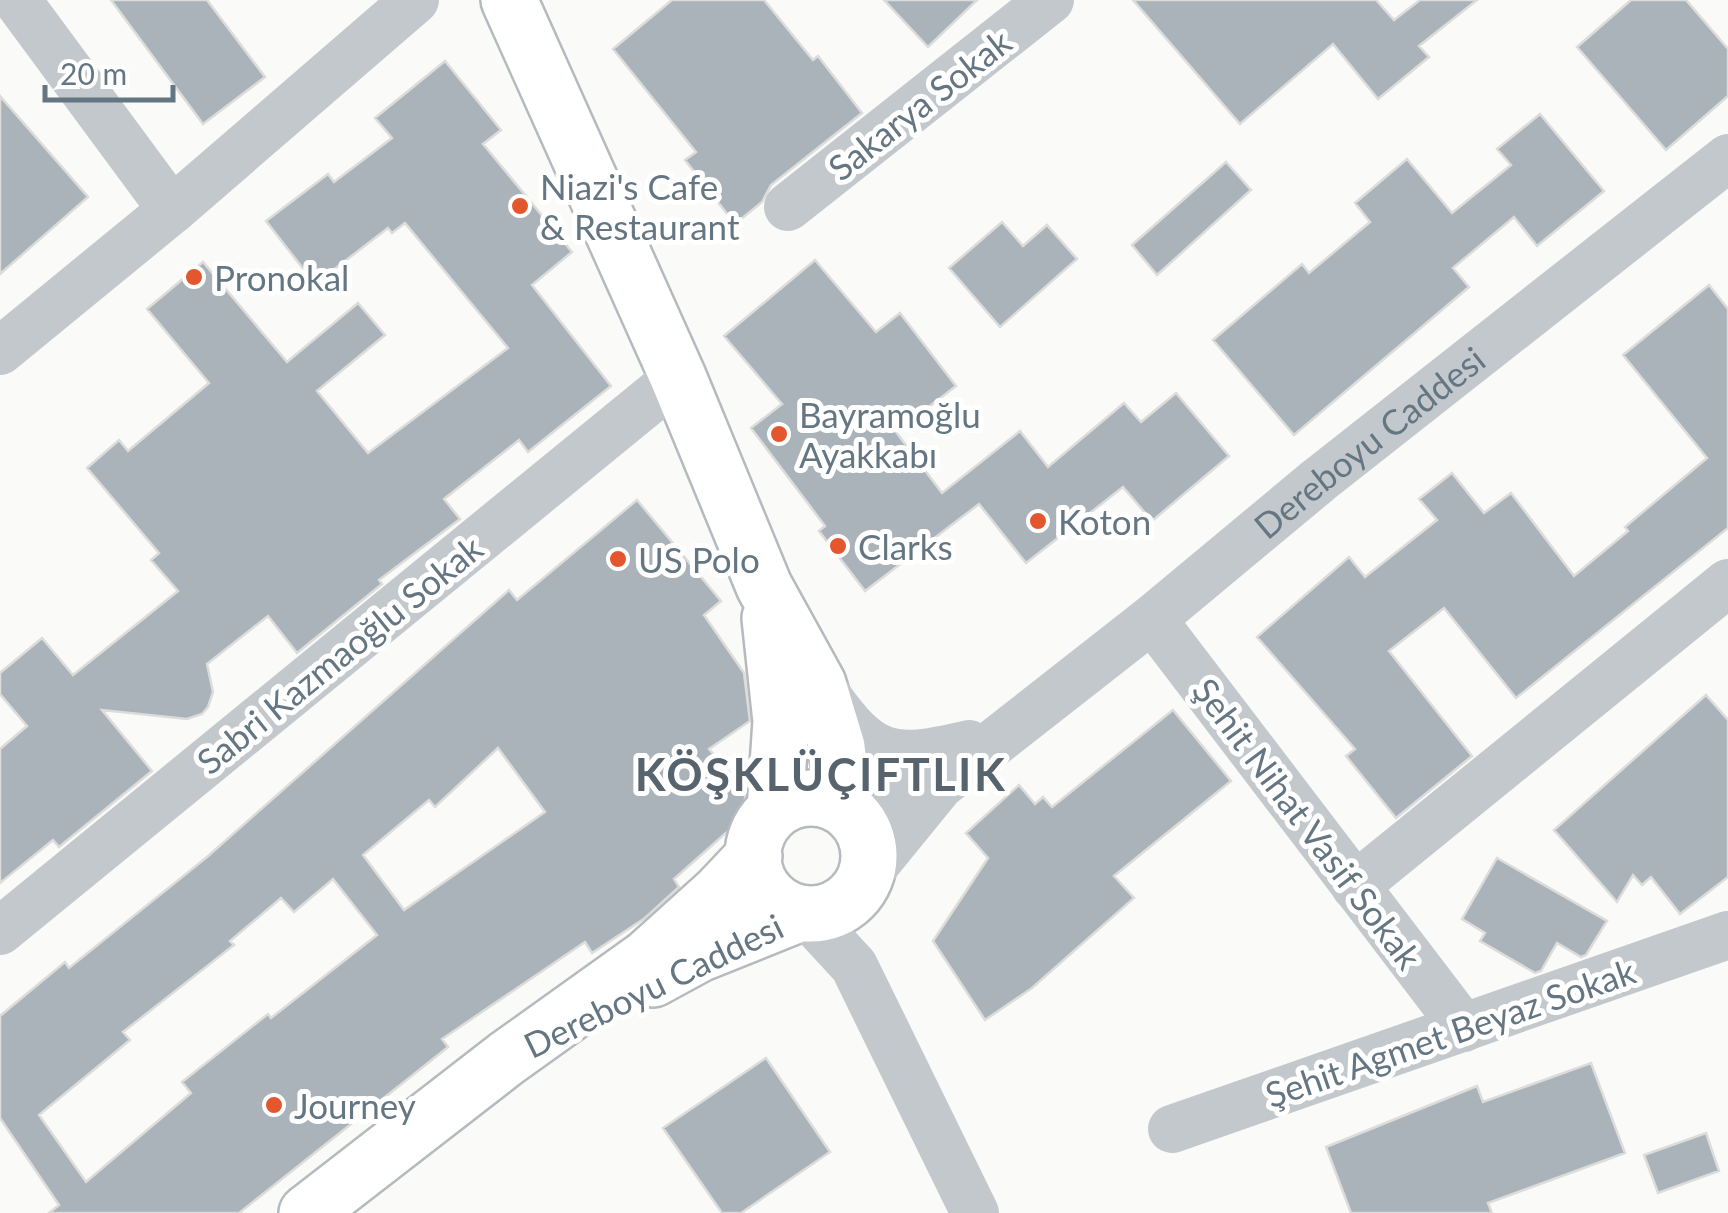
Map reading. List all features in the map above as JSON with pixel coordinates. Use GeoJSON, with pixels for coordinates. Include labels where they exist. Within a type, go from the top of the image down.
{"type":"FeatureCollection","features":[{"type":"Feature","properties":{"kind":"main road"},"geometry":{"type":"LineString","coordinates":[[510,0],[678,378],[764,586],[813,675],[837,748],[848,811],[868,843],[869,866],[862,884],[835,909],[803,913],[788,909],[760,882],[781,721],[764,586]]}},
{"type":"Feature","properties":{"kind":"main road"},"geometry":{"type":"LineString","coordinates":[[764,833],[792,802],[824,799],[848,811]]}},
{"type":"Feature","properties":{"kind":"main road","name":"Dereboyu Caddesi"},"geometry":{"type":"LineString","coordinates":[[308,1213],[506,1058],[648,958],[720,893],[764,833]]}},
{"type":"Feature","properties":{"kind":"main road","name":"Dereboyu Caddesi"},"geometry":{"type":"LineString","coordinates":[[506,1058],[699,954],[803,913]]}},
{"type":"Feature","properties":{"kind":"street"},"geometry":{"type":"LineString","coordinates":[[17,0],[172,210]]}},
{"type":"Feature","properties":{"kind":"street"},"geometry":{"type":"LineString","coordinates":[[0,351],[172,210],[416,0]]}},
{"type":"Feature","properties":{"kind":"street","name":"Sakarya Sokak"},"geometry":{"type":"LineString","coordinates":[[788,207],[1050,0]]}},
{"type":"Feature","properties":{"kind":"street","name":"Dereboyu Caddesi"},"geometry":{"type":"LineString","coordinates":[[862,884],[940,785],[990,737],[1152,619],[1334,468],[1722,173]]}},
{"type":"Feature","properties":{"kind":"street","name":"Sabri Kazmaoğlu Sokak"},"geometry":{"type":"LineString","coordinates":[[0,931],[678,378]]}},
{"type":"Feature","properties":{"kind":"street"},"geometry":{"type":"LineString","coordinates":[[1354,886],[1728,583]]}},
{"type":"Feature","properties":{"kind":"street","name":"Şehit Nihat Vasif Sokak"},"geometry":{"type":"LineString","coordinates":[[1152,619],[1464,1028]]}},
{"type":"Feature","properties":{"kind":"street"},"geometry":{"type":"LineString","coordinates":[[813,675],[847,723],[869,745],[881,750],[921,754],[990,737]]}},
{"type":"Feature","properties":{"kind":"street","name":"Dereboyu Caddesi"},"geometry":{"type":"LineString","coordinates":[[848,811],[990,737]]}},
{"type":"Feature","properties":{"kind":"street"},"geometry":{"type":"LineString","coordinates":[[854,966],[862,884]]}},
{"type":"Feature","properties":{"kind":"street"},"geometry":{"type":"LineString","coordinates":[[803,913],[854,966],[974,1213]]}},
{"type":"Feature","properties":{"kind":"street","name":"Şehit Agmet Beyaz Sokak"},"geometry":{"type":"LineString","coordinates":[[1172,1129],[1728,935]]}},
{"type":"Feature","properties":{"kind":"building"},"geometry":{"type":"Polygon","coordinates":[[[111,0],[207,0],[265,77],[203,124],[111,0]]]}},
{"type":"Feature","properties":{"kind":"building"},"geometry":{"type":"Polygon","coordinates":[[[672,0],[764,0],[813,60],[818,56],[862,113],[771,185],[762,202],[735,224],[685,160],[696,152],[613,49],[672,0]]]}},
{"type":"Feature","properties":{"kind":"building"},"geometry":{"type":"Polygon","coordinates":[[[884,0],[977,0],[928,47],[884,0]]]}},
{"type":"Feature","properties":{"kind":"building"},"geometry":{"type":"Polygon","coordinates":[[[1133,0],[1376,0],[1394,20],[1420,0],[1477,0],[1419,46],[1429,57],[1378,99],[1333,44],[1240,124],[1133,0]]]}},
{"type":"Feature","properties":{"kind":"building"},"geometry":{"type":"Polygon","coordinates":[[[1631,0],[1686,0],[1728,49],[1728,96],[1666,150],[1577,47],[1631,0]]]}},
{"type":"Feature","properties":{"kind":"building"},"geometry":{"type":"Polygon","coordinates":[[[445,61],[501,130],[483,144],[572,252],[532,285],[611,386],[528,452],[519,440],[444,499],[460,519],[379,580],[382,584],[297,653],[268,616],[207,664],[213,692],[202,714],[187,719],[102,710],[152,771],[59,847],[53,840],[0,883],[0,749],[27,726],[0,694],[0,673],[42,638],[73,675],[178,591],[151,560],[159,553],[87,468],[119,440],[128,451],[209,383],[147,309],[203,262],[287,362],[358,303],[385,335],[317,391],[368,453],[508,348],[405,223],[392,233],[388,228],[315,284],[266,221],[328,174],[334,182],[392,138],[375,118],[445,61]]]}},
{"type":"Feature","properties":{"kind":"building"},"geometry":{"type":"Polygon","coordinates":[[[0,96],[88,197],[0,274],[0,96]]]}},
{"type":"Feature","properties":{"kind":"building"},"geometry":{"type":"Polygon","coordinates":[[[1540,114],[1604,191],[1537,246],[1514,217],[1453,268],[1469,287],[1294,435],[1213,340],[1302,264],[1309,273],[1370,222],[1355,203],[1407,159],[1452,213],[1511,165],[1497,149],[1540,114]]]}},
{"type":"Feature","properties":{"kind":"building"},"geometry":{"type":"Polygon","coordinates":[[[1226,162],[1251,190],[1157,275],[1132,245],[1226,162]]]}},
{"type":"Feature","properties":{"kind":"building"},"geometry":{"type":"Polygon","coordinates":[[[1002,222],[1023,246],[1047,225],[1077,259],[1000,327],[949,268],[1002,222]]]}},
{"type":"Feature","properties":{"kind":"building"},"geometry":{"type":"Polygon","coordinates":[[[815,260],[876,332],[900,313],[956,386],[896,432],[942,493],[1020,431],[1048,467],[1124,403],[1141,422],[1176,393],[1229,456],[1152,521],[1123,487],[1026,563],[979,504],[865,591],[819,531],[825,526],[751,428],[782,404],[724,336],[815,260]]]}},
{"type":"Feature","properties":{"kind":"building"},"geometry":{"type":"Polygon","coordinates":[[[1709,285],[1728,309],[1728,528],[1516,698],[1444,608],[1389,651],[1472,756],[1396,818],[1346,756],[1355,749],[1257,637],[1349,557],[1365,577],[1437,520],[1419,499],[1452,473],[1484,513],[1511,493],[1574,576],[1707,458],[1623,355],[1709,285]]]}},
{"type":"Feature","properties":{"kind":"building"},"geometry":{"type":"Polygon","coordinates":[[[637,500],[721,601],[704,615],[744,673],[750,721],[709,749],[745,790],[745,816],[674,879],[679,887],[645,918],[592,953],[585,942],[442,1039],[448,1047],[239,1213],[49,1213],[59,1205],[0,1118],[0,1016],[65,962],[69,968],[207,857],[509,590],[517,600],[637,500]],[[498,748],[435,807],[429,800],[363,855],[404,910],[545,812],[498,748]],[[333,879],[294,912],[281,898],[230,941],[234,945],[123,1032],[130,1040],[39,1115],[86,1182],[191,1093],[182,1082],[377,935],[333,879]]]}},
{"type":"Feature","properties":{"kind":"building"},"geometry":{"type":"Polygon","coordinates":[[[1706,695],[1728,720],[1728,877],[1680,914],[1651,877],[1642,885],[1633,875],[1617,902],[1554,830],[1706,695]]]}},
{"type":"Feature","properties":{"kind":"building"},"geometry":{"type":"Polygon","coordinates":[[[1173,710],[1231,781],[1114,876],[1134,898],[1032,988],[985,1020],[933,941],[988,858],[966,833],[1019,785],[1035,804],[1043,797],[1052,807],[1173,710]]]}},
{"type":"Feature","properties":{"kind":"building"},"geometry":{"type":"Polygon","coordinates":[[[1497,858],[1607,921],[1586,955],[1581,957],[1557,943],[1541,971],[1535,973],[1480,941],[1485,933],[1462,919],[1497,858]]]}},
{"type":"Feature","properties":{"kind":"building"},"geometry":{"type":"Polygon","coordinates":[[[766,1058],[830,1152],[741,1213],[722,1213],[663,1128],[766,1058]]]}},
{"type":"Feature","properties":{"kind":"building"},"geometry":{"type":"Polygon","coordinates":[[[1591,1063],[1625,1153],[1488,1203],[1492,1213],[1351,1213],[1326,1147],[1477,1086],[1483,1102],[1591,1063]]]}},
{"type":"Feature","properties":{"kind":"building"},"geometry":{"type":"Polygon","coordinates":[[[1706,1133],[1719,1171],[1658,1193],[1644,1155],[1706,1133]]]}},
{"type":"Feature","properties":{"kind":"place","name":"Niazi's Cafe & Restaurant"},"geometry":{"type":"Point","coordinates":[520,206]}},
{"type":"Feature","properties":{"kind":"place","name":"Pronokal"},"geometry":{"type":"Point","coordinates":[194,277]}},
{"type":"Feature","properties":{"kind":"place","name":"Bayramoğlu Ayakkabı"},"geometry":{"type":"Point","coordinates":[779,434]}},
{"type":"Feature","properties":{"kind":"place","name":"Koton"},"geometry":{"type":"Point","coordinates":[1038,521]}},
{"type":"Feature","properties":{"kind":"place","name":"Clarks"},"geometry":{"type":"Point","coordinates":[838,546]}},
{"type":"Feature","properties":{"kind":"place","name":"US Polo"},"geometry":{"type":"Point","coordinates":[618,559]}},
{"type":"Feature","properties":{"kind":"place","name":"Journey"},"geometry":{"type":"Point","coordinates":[274,1105]}},
{"type":"Feature","properties":{"kind":"district","name":"KÖŞKLÜÇIFTLIK"},"geometry":{"type":"Point","coordinates":[821,774]}}]}
